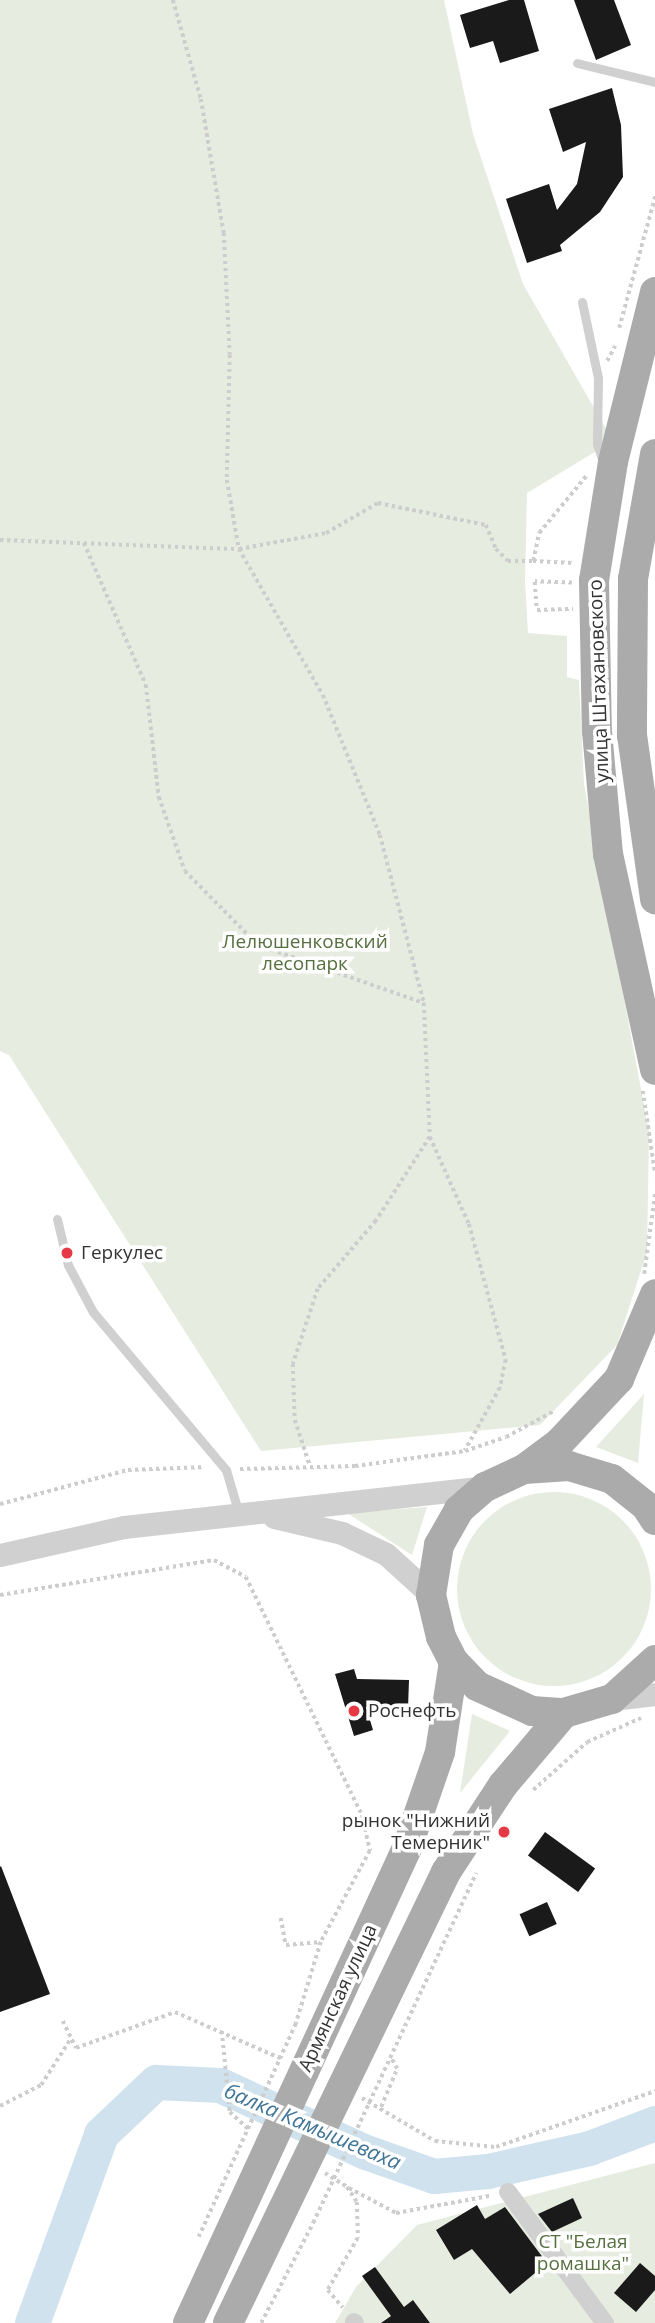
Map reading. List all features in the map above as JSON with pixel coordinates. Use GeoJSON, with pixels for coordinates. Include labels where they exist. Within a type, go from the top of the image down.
{"type":"FeatureCollection","features":[{"type":"Feature","properties":{"kind":"main road","name":"улица Штахановского"},"geometry":{"type":"LineString","coordinates":[[655,292],[601,474],[594,580],[597,731],[608,854],[655,1070]]}},
{"type":"Feature","properties":{"kind":"main road","name":"улица Штахановского"},"geometry":{"type":"LineString","coordinates":[[655,454],[633,579],[632,735],[655,899]]}},
{"type":"Feature","properties":{"kind":"main road"},"geometry":{"type":"LineString","coordinates":[[647,1290],[619,1379],[559,1443],[524,1469],[485,1487],[459,1510],[439,1545],[431,1595],[440,1637],[454,1662],[477,1686],[504,1702],[564,1713],[612,1699],[655,1660]]}},
{"type":"Feature","properties":{"kind":"main road"},"geometry":{"type":"LineString","coordinates":[[524,1469],[569,1466],[612,1479],[646,1506],[655,1520]]}},
{"type":"Feature","properties":{"kind":"main road","name":"Армянская улица"},"geometry":{"type":"LineString","coordinates":[[188,2323],[235,2187],[308,2030],[407,1848],[440,1752],[454,1662]]}},
{"type":"Feature","properties":{"kind":"main road"},"geometry":{"type":"LineString","coordinates":[[228,2323],[286,2211],[446,1872],[503,1785],[564,1713]]}},
{"type":"Feature","properties":{"kind":"street"},"geometry":{"type":"LineString","coordinates":[[0,1555],[124,1527],[485,1487]]}},
{"type":"Feature","properties":{"kind":"street"},"geometry":{"type":"LineString","coordinates":[[250,1515],[342,1534],[386,1554],[431,1595]]}},
{"type":"Feature","properties":{"kind":"street"},"geometry":{"type":"LineString","coordinates":[[612,1699],[655,1694]]}},
{"type":"Feature","properties":{"kind":"street"},"geometry":{"type":"LineString","coordinates":[[508,2192],[605,2323]]}},
{"type":"Feature","properties":{"kind":"lane"},"geometry":{"type":"LineString","coordinates":[[577,63],[655,82]]}},
{"type":"Feature","properties":{"kind":"lane"},"geometry":{"type":"LineString","coordinates":[[582,302],[598,378],[597,444],[601,474]]}},
{"type":"Feature","properties":{"kind":"lane"},"geometry":{"type":"LineString","coordinates":[[57,1219],[68,1265],[93,1312],[226,1470],[250,1515]]}},
{"type":"Feature","properties":{"kind":"path"},"geometry":{"type":"LineString","coordinates":[[173,0],[201,99],[224,233],[230,355],[227,480],[239,550],[323,695],[380,835],[425,1003],[430,1137],[468,1224],[506,1360],[500,1388],[464,1451],[506,1437],[564,1404]]}},
{"type":"Feature","properties":{"kind":"path"},"geometry":{"type":"LineString","coordinates":[[598,378],[615,348],[635,255],[655,196]]}},
{"type":"Feature","properties":{"kind":"path"},"geometry":{"type":"LineString","coordinates":[[533,561],[539,533],[601,474]]}},
{"type":"Feature","properties":{"kind":"path"},"geometry":{"type":"LineString","coordinates":[[0,540],[239,550],[326,533],[378,503],[486,525],[496,549],[508,561],[577,563],[576,586]]}},
{"type":"Feature","properties":{"kind":"path"},"geometry":{"type":"LineString","coordinates":[[84,543],[146,685],[159,797],[185,871],[258,945],[425,1003]]}},
{"type":"Feature","properties":{"kind":"path"},"geometry":{"type":"LineString","coordinates":[[535,582],[537,610],[582,608]]}},
{"type":"Feature","properties":{"kind":"path"},"geometry":{"type":"LineString","coordinates":[[575,597],[575,609]]}},
{"type":"Feature","properties":{"kind":"path"},"geometry":{"type":"LineString","coordinates":[[310,1466],[295,1420],[293,1364],[318,1289],[376,1221],[430,1137]]}},
{"type":"Feature","properties":{"kind":"path"},"geometry":{"type":"LineString","coordinates":[[647,1290],[655,1193]]}},
{"type":"Feature","properties":{"kind":"path"},"geometry":{"type":"LineString","coordinates":[[0,1595],[214,1560],[246,1577],[362,1815],[370,1851],[321,1942],[308,2030],[235,2187]]}},
{"type":"Feature","properties":{"kind":"path"},"geometry":{"type":"LineString","coordinates":[[528,1794],[587,1742],[644,1717]]}},
{"type":"Feature","properties":{"kind":"path"},"geometry":{"type":"LineString","coordinates":[[261,2323],[313,2223],[479,1865]]}},
{"type":"Feature","properties":{"kind":"path"},"geometry":{"type":"LineString","coordinates":[[281,1918],[286,1945],[321,1942]]}},
{"type":"Feature","properties":{"kind":"path"},"geometry":{"type":"LineString","coordinates":[[0,2106],[41,2085],[71,2038]]}},
{"type":"Feature","properties":{"kind":"path"},"geometry":{"type":"LineString","coordinates":[[381,2106],[397,2069],[391,2058]]}},
{"type":"Feature","properties":{"kind":"path"},"geometry":{"type":"LineString","coordinates":[[347,2186],[396,2213],[508,2192]]}},
{"type":"Feature","properties":{"kind":"green space","name":"Лелюшенковский лесопарк"},"geometry":{"type":"Polygon","coordinates":[[[0,0],[444,0],[473,134],[523,284],[613,441],[527,493],[525,582],[528,633],[567,636],[567,677],[579,680],[584,784],[649,1132],[647,1252],[617,1345],[540,1425],[261,1451],[9,1055],[0,1051],[0,0]]]}},
{"type":"Feature","properties":{"kind":"green space"},"geometry":{"type":"Polygon","coordinates":[[[644,1394],[638,1463],[596,1447],[644,1394]]]}},
{"type":"Feature","properties":{"kind":"green space"},"geometry":{"type":"Polygon","coordinates":[[[554,1492],[591,1499],[623,1520],[644,1552],[651,1589],[644,1626],[623,1658],[591,1679],[554,1686],[517,1679],[485,1658],[464,1626],[457,1589],[464,1552],[485,1520],[517,1499],[554,1492]]]}},
{"type":"Feature","properties":{"kind":"green space"},"geometry":{"type":"Polygon","coordinates":[[[427,1507],[412,1555],[347,1513],[427,1507]]]}},
{"type":"Feature","properties":{"kind":"green space"},"geometry":{"type":"Polygon","coordinates":[[[472,1714],[510,1731],[460,1793],[472,1714]]]}},
{"type":"Feature","properties":{"kind":"green space","name":"СТ \"Белая ромашка\""},"geometry":{"type":"Polygon","coordinates":[[[655,2163],[655,2323],[335,2323],[356,2287],[417,2225],[655,2163]]]}},
{"type":"Feature","properties":{"kind":"building"},"geometry":{"type":"Polygon","coordinates":[[[509,0],[524,0],[539,51],[500,63],[493,41],[470,48],[460,15],[509,0]]]}},
{"type":"Feature","properties":{"kind":"building"},"geometry":{"type":"Polygon","coordinates":[[[574,0],[614,0],[631,45],[596,60],[574,0]]]}},
{"type":"Feature","properties":{"kind":"building"},"geometry":{"type":"Polygon","coordinates":[[[612,88],[621,125],[623,177],[600,212],[560,245],[562,251],[527,263],[506,199],[549,184],[557,210],[577,184],[586,142],[563,152],[549,109],[612,88]]]}},
{"type":"Feature","properties":{"kind":"building"},"geometry":{"type":"Polygon","coordinates":[[[354,1669],[357,1679],[409,1680],[408,1709],[366,1707],[373,1730],[354,1736],[335,1674],[354,1669]]]}},
{"type":"Feature","properties":{"kind":"building"},"geometry":{"type":"Polygon","coordinates":[[[545,1832],[595,1868],[578,1892],[528,1855],[545,1832]]]}},
{"type":"Feature","properties":{"kind":"building"},"geometry":{"type":"Polygon","coordinates":[[[0,1867],[50,1994],[0,2012],[0,1867]]]}},
{"type":"Feature","properties":{"kind":"building"},"geometry":{"type":"Polygon","coordinates":[[[547,1902],[557,1924],[529,1936],[520,1914],[547,1902]]]}},
{"type":"Feature","properties":{"kind":"building"},"geometry":{"type":"Polygon","coordinates":[[[573,2198],[582,2218],[552,2232],[538,2214],[573,2198]]]}},
{"type":"Feature","properties":{"kind":"building"},"geometry":{"type":"Polygon","coordinates":[[[477,2205],[485,2219],[505,2207],[547,2263],[510,2294],[472,2249],[454,2260],[436,2230],[477,2205]]]}},
{"type":"Feature","properties":{"kind":"building"},"geometry":{"type":"Polygon","coordinates":[[[640,2263],[655,2276],[655,2290],[636,2312],[614,2293],[640,2263]]]}},
{"type":"Feature","properties":{"kind":"building"},"geometry":{"type":"Polygon","coordinates":[[[375,2267],[404,2307],[413,2300],[430,2323],[381,2323],[391,2316],[362,2276],[375,2267]]]}},
{"type":"Feature","properties":{"kind":"waterway","name":"балка Камышеваха"},"geometry":{"type":"LineString","coordinates":[[32,2323],[101,2134],[156,2082],[220,2085],[366,2152],[434,2176],[488,2171],[589,2148],[655,2123]]}},
{"type":"Feature","properties":{"kind":"place","name":"Геркулес"},"geometry":{"type":"Point","coordinates":[67,1253]}},
{"type":"Feature","properties":{"kind":"place","name":"Роснефть"},"geometry":{"type":"Point","coordinates":[354,1711]}},
{"type":"Feature","properties":{"kind":"place","name":"рынок \"Нижний Темерник\""},"geometry":{"type":"Point","coordinates":[504,1832]}}]}
